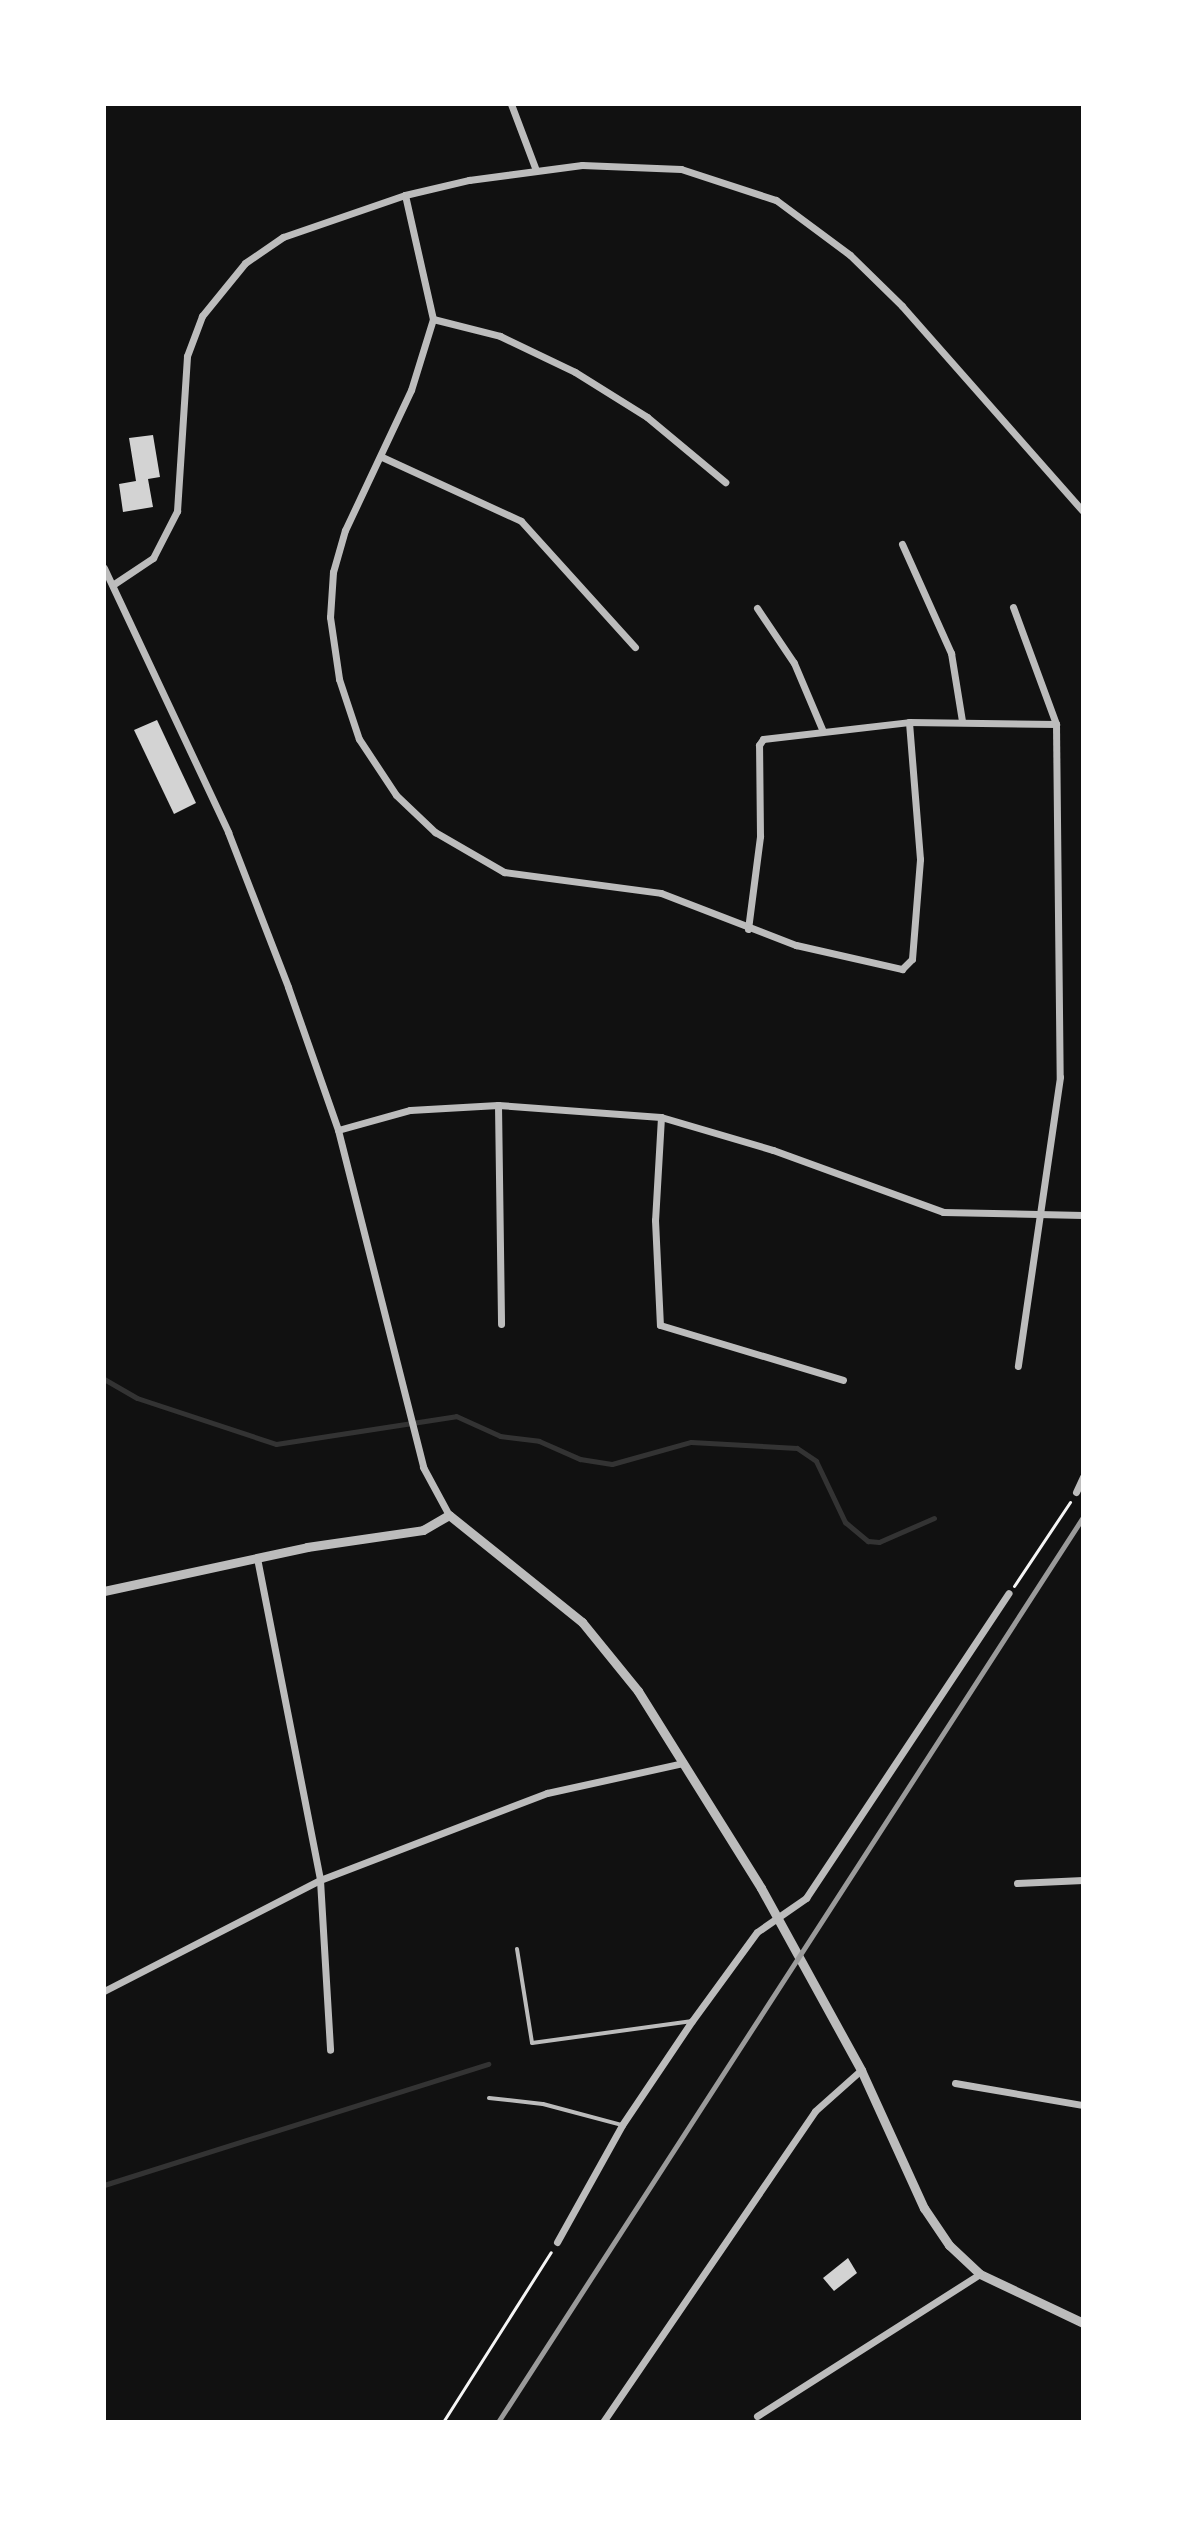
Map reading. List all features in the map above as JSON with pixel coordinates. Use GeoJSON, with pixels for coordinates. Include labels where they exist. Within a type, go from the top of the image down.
{"type":"FeatureCollection","features":[{"type":"Feature","properties":{"kind":"street"},"geometry":{"type":"LineString","coordinates":[[511,104],[536,170]]}},
{"type":"Feature","properties":{"kind":"street"},"geometry":{"type":"LineString","coordinates":[[114,584],[153,558],[177,511],[187,356],[202,316],[222,287],[283,237],[405,195],[536,170],[582,165],[681,169],[776,200],[850,255],[902,306],[1083,510]]}},
{"type":"Feature","properties":{"kind":"street"},"geometry":{"type":"LineString","coordinates":[[405,195],[433,319],[382,457],[345,530],[333,572],[330,617],[339,679],[359,739],[396,795],[435,832],[504,872],[661,893],[748,929],[851,961],[902,969],[912,959],[920,859],[909,722]]}},
{"type":"Feature","properties":{"kind":"street"},"geometry":{"type":"LineString","coordinates":[[433,319],[500,336],[575,372],[647,417],[725,482]]}},
{"type":"Feature","properties":{"kind":"street"},"geometry":{"type":"LineString","coordinates":[[382,457],[521,521],[635,647]]}},
{"type":"Feature","properties":{"kind":"street"},"geometry":{"type":"LineString","coordinates":[[902,544],[951,653],[962,721]]}},
{"type":"Feature","properties":{"kind":"street"},"geometry":{"type":"LineString","coordinates":[[104,568],[228,832],[338,1130],[413,1433],[423,1467],[449,1515],[582,1622],[638,1691],[686,1762],[777,1918],[861,2070],[924,2208],[949,2245],[980,2274],[1083,2323]]}},
{"type":"Feature","properties":{"kind":"street"},"geometry":{"type":"LineString","coordinates":[[1013,607],[1056,724],[1060,1077],[1018,1366]]}},
{"type":"Feature","properties":{"kind":"street"},"geometry":{"type":"LineString","coordinates":[[757,608],[794,663],[822,729]]}},
{"type":"Feature","properties":{"kind":"street"},"geometry":{"type":"LineString","coordinates":[[748,929],[760,836],[759,745],[763,739],[822,729],[909,722],[1056,724]]}},
{"type":"Feature","properties":{"kind":"street"},"geometry":{"type":"LineString","coordinates":[[338,1130],[410,1110],[498,1105],[661,1117],[773,1150],[943,1212],[1083,1215]]}},
{"type":"Feature","properties":{"kind":"street"},"geometry":{"type":"LineString","coordinates":[[498,1105],[501,1324]]}},
{"type":"Feature","properties":{"kind":"street"},"geometry":{"type":"LineString","coordinates":[[661,1117],[655,1220],[660,1325],[843,1380]]}},
{"type":"Feature","properties":{"kind":"street"},"geometry":{"type":"LineString","coordinates":[[1076,1492],[1083,1477]]}},
{"type":"Feature","properties":{"kind":"street"},"geometry":{"type":"LineString","coordinates":[[104,1591],[257,1558],[423,1530],[449,1515]]}},
{"type":"Feature","properties":{"kind":"street"},"geometry":{"type":"LineString","coordinates":[[257,1558],[320,1880],[330,2050]]}},
{"type":"Feature","properties":{"kind":"street"},"geometry":{"type":"LineString","coordinates":[[557,2242],[622,2125],[692,2021],[757,1932],[806,1898],[856,1830],[1009,1593]]}},
{"type":"Feature","properties":{"kind":"street"},"geometry":{"type":"LineString","coordinates":[[104,1991],[320,1880],[547,1793],[686,1762]]}},
{"type":"Feature","properties":{"kind":"street"},"geometry":{"type":"LineString","coordinates":[[1017,1883],[1083,1880]]}},
{"type":"Feature","properties":{"kind":"street"},"geometry":{"type":"LineString","coordinates":[[603,2422],[815,2111],[861,2070]]}},
{"type":"Feature","properties":{"kind":"street"},"geometry":{"type":"LineString","coordinates":[[955,2083],[1083,2105]]}},
{"type":"Feature","properties":{"kind":"street"},"geometry":{"type":"LineString","coordinates":[[757,2416],[980,2274]]}},
{"type":"Feature","properties":{"kind":"lane"},"geometry":{"type":"LineString","coordinates":[[517,1949],[532,2043],[692,2021]]}},
{"type":"Feature","properties":{"kind":"lane"},"geometry":{"type":"LineString","coordinates":[[489,2098],[543,2104],[622,2125]]}},
{"type":"Feature","properties":{"kind":"path"},"geometry":{"type":"LineString","coordinates":[[1009,1593],[1076,1492]]}},
{"type":"Feature","properties":{"kind":"path"},"geometry":{"type":"LineString","coordinates":[[443,2422],[557,2242]]}},
{"type":"Feature","properties":{"kind":"building"},"geometry":{"type":"Polygon","coordinates":[[[153,435],[160,477],[148,479],[153,507],[123,512],[119,484],[136,481],[129,438],[153,435]]]}},
{"type":"Feature","properties":{"kind":"building"},"geometry":{"type":"Polygon","coordinates":[[[157,720],[196,803],[174,814],[134,730],[157,720]]]}},
{"type":"Feature","properties":{"kind":"building"},"geometry":{"type":"Polygon","coordinates":[[[848,2258],[857,2273],[834,2291],[823,2278],[848,2258]]]}},
{"type":"Feature","properties":{"kind":"waterway"},"geometry":{"type":"LineString","coordinates":[[104,1379],[137,1398],[276,1444],[456,1416],[500,1436],[539,1441],[580,1459],[612,1464],[691,1442],[797,1448],[816,1461],[845,1522],[868,1541],[879,1542],[934,1518]]}},
{"type":"Feature","properties":{"kind":"waterway"},"geometry":{"type":"LineString","coordinates":[[104,2185],[488,2064]]}},
{"type":"Feature","properties":{"kind":"railway"},"geometry":{"type":"LineString","coordinates":[[498,2422],[1083,1517]]}}]}
